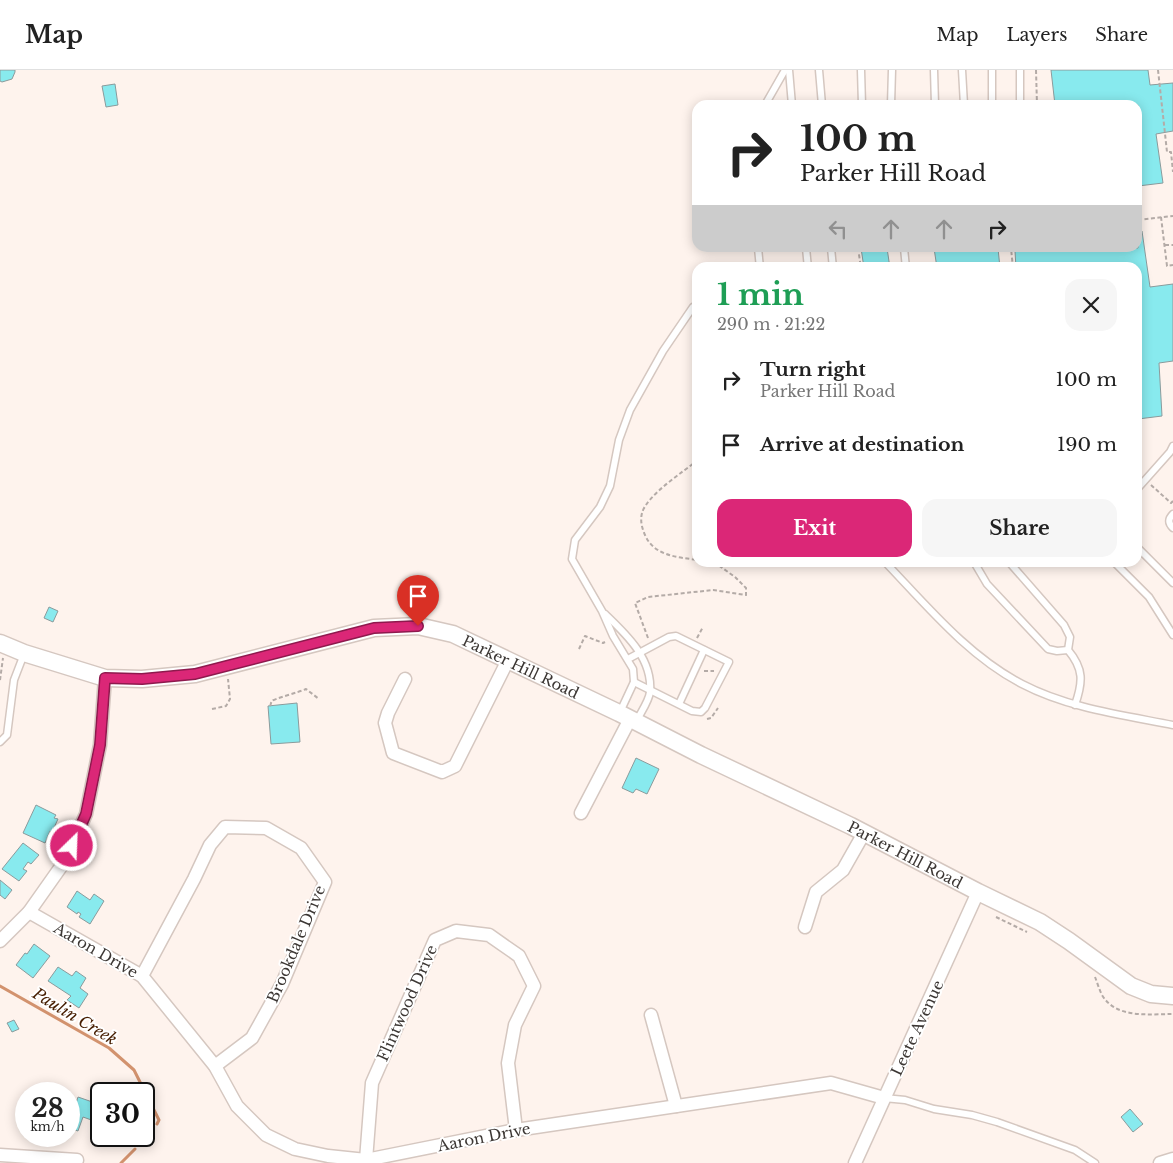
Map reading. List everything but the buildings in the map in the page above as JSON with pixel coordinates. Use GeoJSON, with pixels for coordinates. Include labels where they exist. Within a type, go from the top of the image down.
{"type":"FeatureCollection","features":[{"type":"Feature","properties":{"kind":"street","name":"Parker Hill Road"},"geometry":{"type":"LineString","coordinates":[[2,649],[24,653],[105,678],[142,679],[195,674],[374,628],[418,626],[452,634],[864,833],[1040,922],[1069,940],[1131,986],[1151,994],[1173,996]]}},
{"type":"Feature","properties":{"kind":"street"},"geometry":{"type":"LineString","coordinates":[[405,679],[385,723],[393,752],[442,772],[455,766],[508,660]]}},
{"type":"Feature","properties":{"kind":"street"},"geometry":{"type":"LineString","coordinates":[[0,941],[29,912],[65,861],[86,814],[100,745],[105,678]]}},
{"type":"Feature","properties":{"kind":"street"},"geometry":{"type":"LineString","coordinates":[[580,813],[629,718]]}},
{"type":"Feature","properties":{"kind":"street","name":"Brookdale Drive"},"geometry":{"type":"LineString","coordinates":[[142,976],[194,879],[210,844],[226,827],[266,828],[301,848],[325,882],[282,984],[252,1038],[215,1066]]}},
{"type":"Feature","properties":{"kind":"street"},"geometry":{"type":"LineString","coordinates":[[805,926],[816,892],[844,870],[864,833]]}},
{"type":"Feature","properties":{"kind":"street","name":"Leete Avenue"},"geometry":{"type":"LineString","coordinates":[[855,1163],[978,892]]}},
{"type":"Feature","properties":{"kind":"street","name":"Aaron Drive"},"geometry":{"type":"LineString","coordinates":[[29,912],[142,976],[215,1066],[237,1106],[266,1134],[295,1149],[328,1156],[366,1160],[516,1130],[832,1083],[884,1098]]}},
{"type":"Feature","properties":{"kind":"street","name":"Flintwood Drive"},"geometry":{"type":"LineString","coordinates":[[366,1160],[372,1083],[435,940],[456,931],[489,934],[519,956],[534,986],[515,1025],[508,1063],[516,1130]]}},
{"type":"Feature","properties":{"kind":"street"},"geometry":{"type":"LineString","coordinates":[[651,1015],[676,1106]]}},
{"type":"Feature","properties":{"kind":"street"},"geometry":{"type":"LineString","coordinates":[[0,1154],[78,1160]]}},
{"type":"Feature","properties":{"kind":"street"},"geometry":{"type":"LineString","coordinates":[[1160,1163],[1173,1159]]}},
{"type":"Feature","properties":{"kind":"lane"},"geometry":{"type":"LineString","coordinates":[[769,100],[787,70]]}},
{"type":"Feature","properties":{"kind":"lane"},"geometry":{"type":"LineString","coordinates":[[787,70],[791,100]]}},
{"type":"Feature","properties":{"kind":"lane"},"geometry":{"type":"LineString","coordinates":[[819,70],[822,100]]}},
{"type":"Feature","properties":{"kind":"lane"},"geometry":{"type":"LineString","coordinates":[[861,70],[862,100]]}},
{"type":"Feature","properties":{"kind":"lane"},"geometry":{"type":"LineString","coordinates":[[891,100],[892,70]]}},
{"type":"Feature","properties":{"kind":"lane"},"geometry":{"type":"LineString","coordinates":[[934,70],[935,100]]}},
{"type":"Feature","properties":{"kind":"lane"},"geometry":{"type":"LineString","coordinates":[[962,70],[964,100]]}},
{"type":"Feature","properties":{"kind":"lane"},"geometry":{"type":"LineString","coordinates":[[992,70],[992,100]]}},
{"type":"Feature","properties":{"kind":"lane"},"geometry":{"type":"LineString","coordinates":[[1020,70],[1020,100]]}},
{"type":"Feature","properties":{"kind":"lane"},"geometry":{"type":"LineString","coordinates":[[629,718],[634,682],[633,669],[572,559],[575,540],[600,507],[610,486],[619,440],[630,410],[663,351],[692,309]]}},
{"type":"Feature","properties":{"kind":"lane"},"geometry":{"type":"LineString","coordinates":[[1142,483],[1170,452],[1173,446]]}},
{"type":"Feature","properties":{"kind":"lane"},"geometry":{"type":"LineString","coordinates":[[1173,514],[1169,521],[1173,528]]}},
{"type":"Feature","properties":{"kind":"lane"},"geometry":{"type":"LineString","coordinates":[[1142,552],[1173,583]]}},
{"type":"Feature","properties":{"kind":"lane"},"geometry":{"type":"LineString","coordinates":[[890,567],[981,658],[1022,684],[1075,705],[1173,725]]}},
{"type":"Feature","properties":{"kind":"lane"},"geometry":{"type":"LineString","coordinates":[[977,567],[987,584],[1048,649],[1057,651],[1068,650]]}},
{"type":"Feature","properties":{"kind":"lane"},"geometry":{"type":"LineString","coordinates":[[1013,567],[1064,625],[1070,637],[1068,650],[1078,662],[1081,674],[1081,688],[1075,705]]}},
{"type":"Feature","properties":{"kind":"lane"},"geometry":{"type":"LineString","coordinates":[[1119,567],[1149,597],[1173,635]]}},
{"type":"Feature","properties":{"kind":"lane"},"geometry":{"type":"LineString","coordinates":[[602,611],[629,637],[648,668],[650,693],[629,718]]}},
{"type":"Feature","properties":{"kind":"lane"},"geometry":{"type":"LineString","coordinates":[[628,659],[669,637],[676,636],[728,662],[705,708],[701,712],[692,711],[634,682]]}},
{"type":"Feature","properties":{"kind":"lane"},"geometry":{"type":"LineString","coordinates":[[679,704],[704,650]]}},
{"type":"Feature","properties":{"kind":"lane"},"geometry":{"type":"LineString","coordinates":[[0,742],[7,736],[14,680],[24,653]]}},
{"type":"Feature","properties":{"kind":"lane"},"geometry":{"type":"LineString","coordinates":[[884,1098],[905,1100],[934,1109],[972,1115],[997,1122],[1076,1150],[1095,1163]]}},
{"type":"Feature","properties":{"kind":"path"},"geometry":{"type":"LineString","coordinates":[[1036,70],[1037,100]]}},
{"type":"Feature","properties":{"kind":"path"},"geometry":{"type":"LineString","coordinates":[[1158,70],[1167,152],[1172,152],[1173,172]]}},
{"type":"Feature","properties":{"kind":"path"},"geometry":{"type":"LineString","coordinates":[[1142,219],[1173,216]]}},
{"type":"Feature","properties":{"kind":"path"},"geometry":{"type":"LineString","coordinates":[[1161,217],[1167,266],[1173,265]]}},
{"type":"Feature","properties":{"kind":"path"},"geometry":{"type":"LineString","coordinates":[[1164,246],[1173,245]]}},
{"type":"Feature","properties":{"kind":"path"},"geometry":{"type":"LineString","coordinates":[[692,465],[652,498],[642,511],[641,526],[648,541],[658,551],[675,557],[692,559]]}},
{"type":"Feature","properties":{"kind":"path"},"geometry":{"type":"LineString","coordinates":[[1142,485],[1171,504],[1173,502]]}},
{"type":"Feature","properties":{"kind":"path"},"geometry":{"type":"LineString","coordinates":[[652,646],[647,638],[635,603],[648,597],[713,590],[746,594],[746,588],[721,567]]}},
{"type":"Feature","properties":{"kind":"path"},"geometry":{"type":"LineString","coordinates":[[694,645],[703,627]]}},
{"type":"Feature","properties":{"kind":"path"},"geometry":{"type":"LineString","coordinates":[[579,649],[585,636],[603,643],[613,636]]}},
{"type":"Feature","properties":{"kind":"path"},"geometry":{"type":"LineString","coordinates":[[0,678],[2,649]]}},
{"type":"Feature","properties":{"kind":"path"},"geometry":{"type":"LineString","coordinates":[[694,671],[716,671]]}},
{"type":"Feature","properties":{"kind":"path"},"geometry":{"type":"LineString","coordinates":[[212,709],[226,706],[230,699],[228,674]]}},
{"type":"Feature","properties":{"kind":"path"},"geometry":{"type":"LineString","coordinates":[[270,706],[274,700],[306,690],[319,699]]}},
{"type":"Feature","properties":{"kind":"path"},"geometry":{"type":"LineString","coordinates":[[1092,969],[1102,996],[1118,1010],[1144,1014],[1173,1014]]}},
{"type":"Feature","properties":{"kind":"waterway","name":"Paulin Creek"},"geometry":{"type":"LineString","coordinates":[[0,986],[109,1048],[134,1070],[159,1120],[157,1124]]}},
{"type":"Feature","properties":{"kind":"waterway","name":"Paulin Creek"},"geometry":{"type":"LineString","coordinates":[[121,1163],[135,1149]]}},
{"type":"Feature","properties":{"kind":"route"},"geometry":{"type":"LineString","coordinates":[[72,846],[86,814],[100,745],[105,678],[142,679],[195,674],[374,628],[418,626]]}}]}
